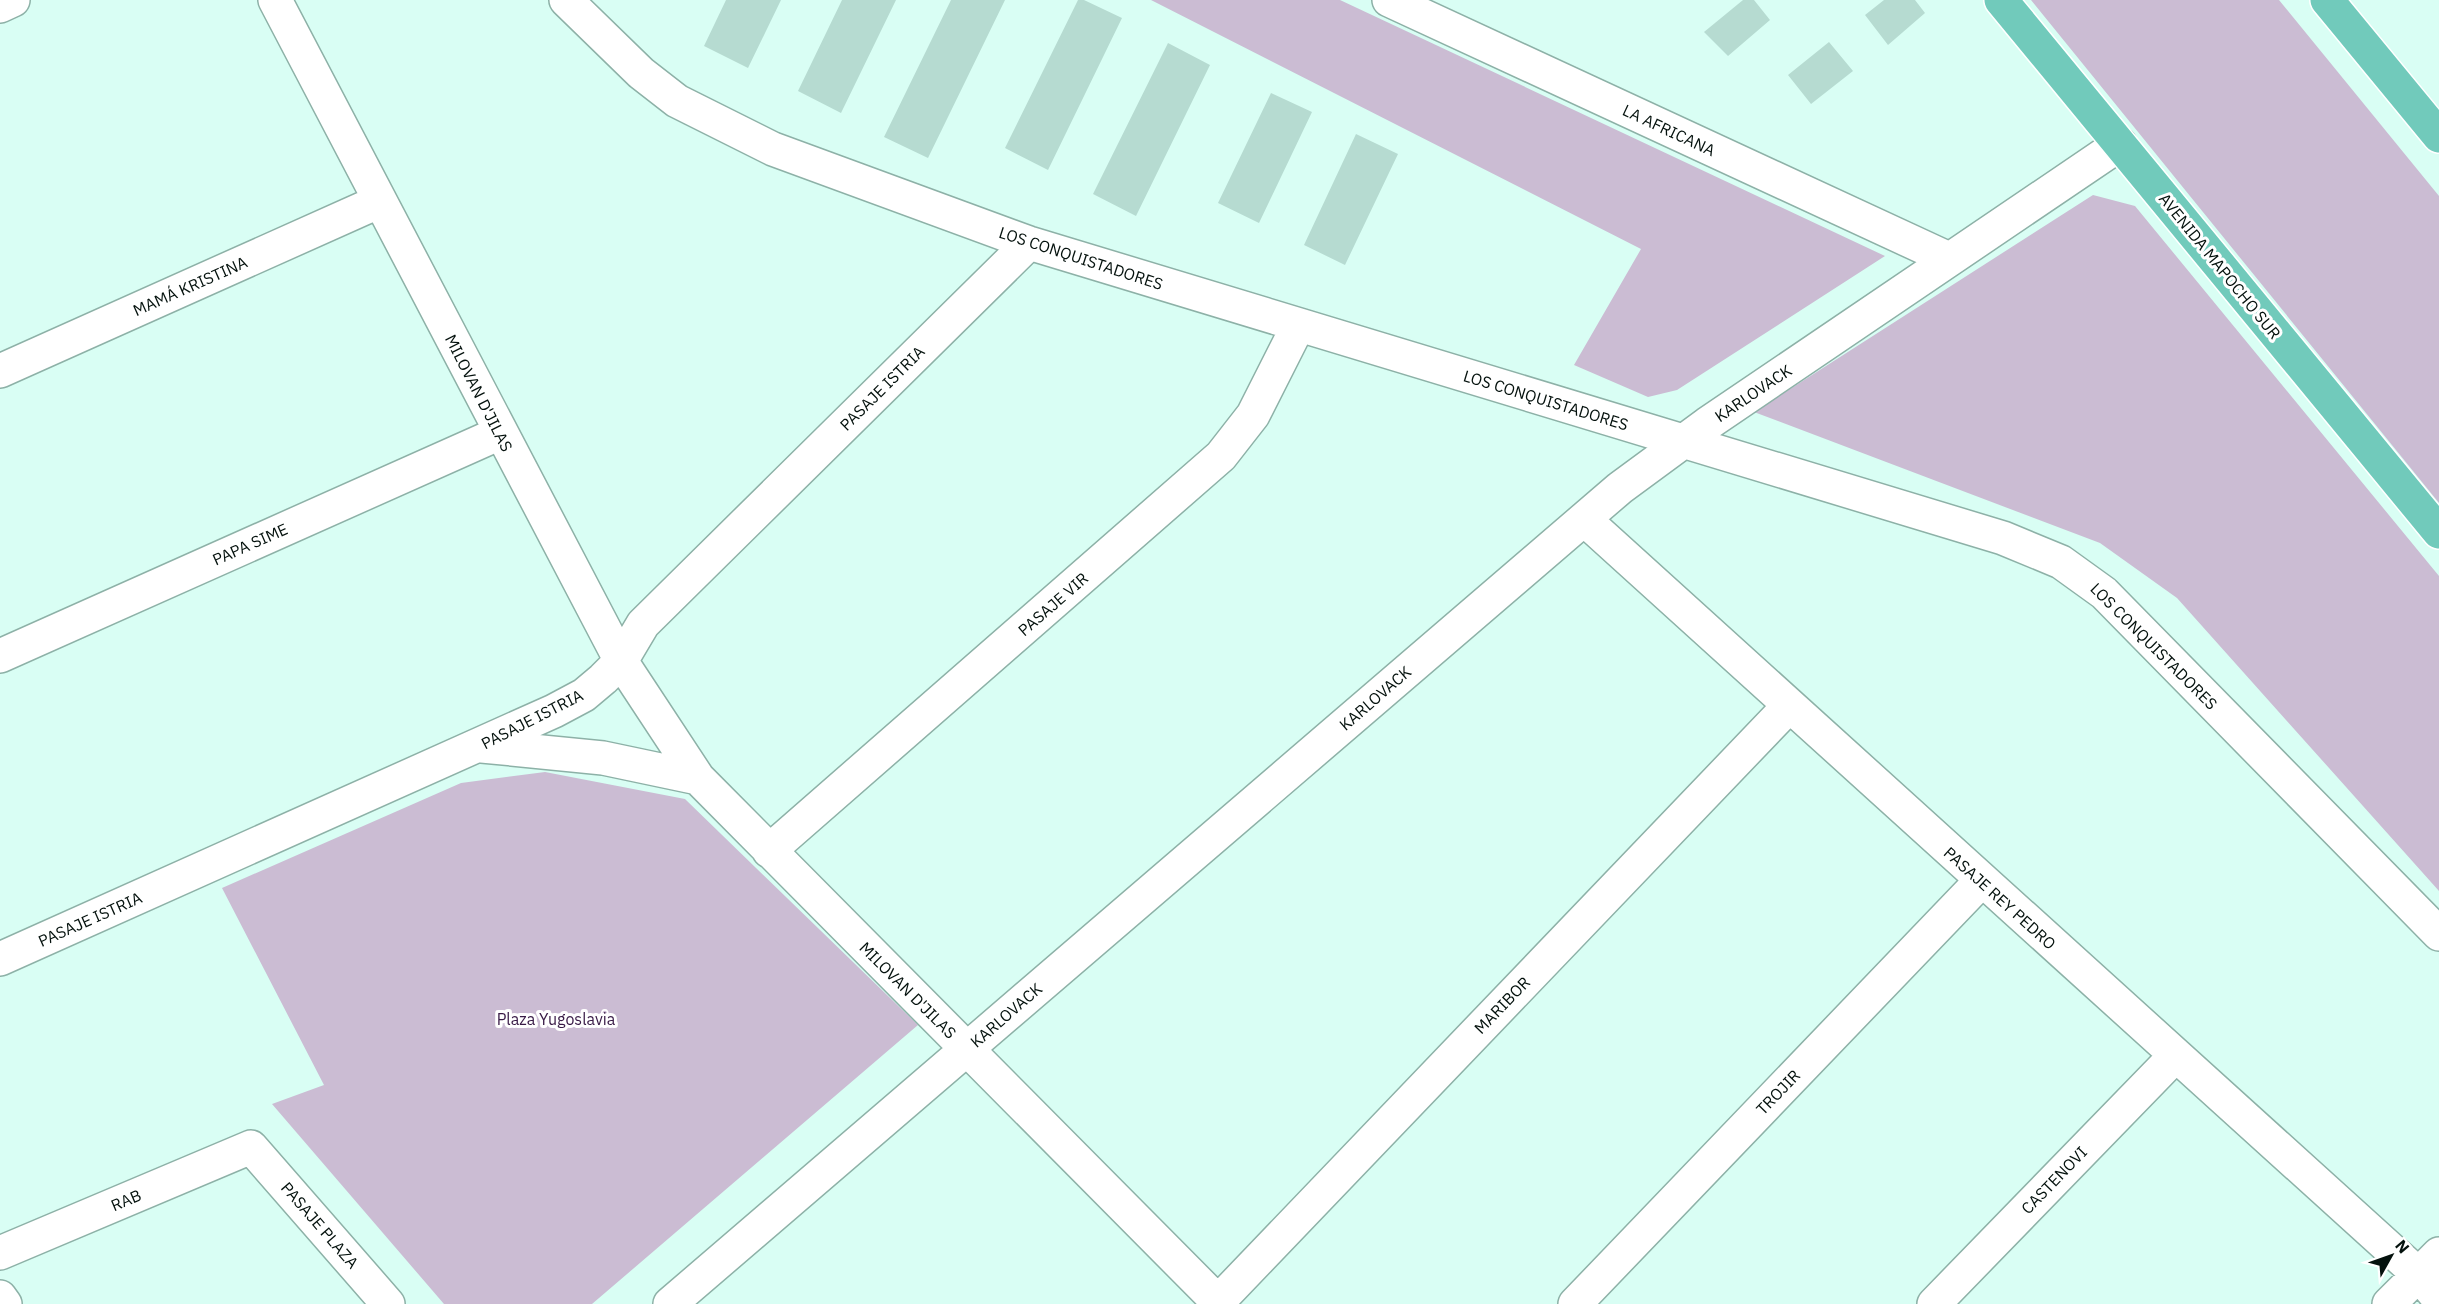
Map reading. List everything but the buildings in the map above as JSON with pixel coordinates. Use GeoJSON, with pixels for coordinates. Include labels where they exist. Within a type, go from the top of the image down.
{"type":"FeatureCollection","features":[{"type":"Feature","properties":{"kind":"main road","name":"AVENIDA MAPOCHO SUR"},"geometry":{"type":"LineString","coordinates":[[2001,0],[2439,532]]}},
{"type":"Feature","properties":{"kind":"main road"},"geometry":{"type":"LineString","coordinates":[[2327,0],[2434,121]]}},
{"type":"Feature","properties":{"kind":"street"},"geometry":{"type":"LineString","coordinates":[[0,6],[13,0]]}},
{"type":"Feature","properties":{"kind":"street","name":"MILOVAN D'JILAS"},"geometry":{"type":"LineString","coordinates":[[275,0],[621,661],[698,778],[768,851],[968,1048],[1218,1303]]}},
{"type":"Feature","properties":{"kind":"street","name":"LOS CONQUISTADORES"},"geometry":{"type":"LineString","coordinates":[[566,0],[641,73],[677,101],[728,129],[783,153],[1029,243],[2003,538],[2042,553],[2084,576],[2104,592],[2439,934]]}},
{"type":"Feature","properties":{"kind":"street","name":"LA AFRICANA"},"geometry":{"type":"LineString","coordinates":[[1389,0],[1949,260]]}},
{"type":"Feature","properties":{"kind":"street","name":"KARLOVACK"},"geometry":{"type":"LineString","coordinates":[[670,1304],[1584,519],[1683,441],[2120,144]]}},
{"type":"Feature","properties":{"kind":"street","name":"MAMÁ KRISTINA"},"geometry":{"type":"LineString","coordinates":[[0,371],[380,201]]}},
{"type":"Feature","properties":{"kind":"street","name":"PASAJE ISTRIA"},"geometry":{"type":"LineString","coordinates":[[0,959],[480,746],[584,695],[621,661],[643,624],[1029,243]]}},
{"type":"Feature","properties":{"kind":"street","name":"PASAJE VIR"},"geometry":{"type":"LineString","coordinates":[[768,851],[1209,468],[1253,415],[1298,326]]}},
{"type":"Feature","properties":{"kind":"street","name":"PAPA SIME"},"geometry":{"type":"LineString","coordinates":[[0,656],[500,433]]}},
{"type":"Feature","properties":{"kind":"street","name":"PASAJE REY PEDRO"},"geometry":{"type":"LineString","coordinates":[[1584,519],[2175,1056],[2429,1264],[2439,1299]]}},
{"type":"Feature","properties":{"kind":"street","name":"MARIBOR"},"geometry":{"type":"LineString","coordinates":[[1218,1303],[1789,706]]}},
{"type":"Feature","properties":{"kind":"street"},"geometry":{"type":"LineString","coordinates":[[480,746],[603,758],[698,778]]}},
{"type":"Feature","properties":{"kind":"street","name":"TROJIR"},"geometry":{"type":"LineString","coordinates":[[1575,1304],[1981,881]]}},
{"type":"Feature","properties":{"kind":"street","name":"CASTENOVI"},"geometry":{"type":"LineString","coordinates":[[1934,1304],[2175,1056]]}},
{"type":"Feature","properties":{"kind":"street","name":"RAB"},"geometry":{"type":"LineString","coordinates":[[0,1253],[251,1147]]}},
{"type":"Feature","properties":{"kind":"street","name":"PASAJE PLAZA"},"geometry":{"type":"LineString","coordinates":[[251,1147],[388,1304]]}},
{"type":"Feature","properties":{"kind":"street"},"geometry":{"type":"LineString","coordinates":[[2389,1304],[2429,1264]]}},
{"type":"Feature","properties":{"kind":"street"},"geometry":{"type":"LineString","coordinates":[[0,1297],[5,1304]]}},
{"type":"Feature","properties":{"kind":"green space"},"geometry":{"type":"Polygon","coordinates":[[[1151,0],[1340,0],[1885,256],[1677,390],[1648,397],[1574,365],[1641,249],[1151,0]]]}},
{"type":"Feature","properties":{"kind":"green space"},"geometry":{"type":"Polygon","coordinates":[[[2031,0],[2279,0],[2439,196],[2439,503],[2031,0]]]}},
{"type":"Feature","properties":{"kind":"green space"},"geometry":{"type":"Polygon","coordinates":[[[2093,195],[2135,206],[2439,576],[2439,891],[2177,598],[2100,543],[1754,412],[2093,195]]]}},
{"type":"Feature","properties":{"kind":"green space","name":"Plaza Yugoslavia"},"geometry":{"type":"Polygon","coordinates":[[[545,772],[685,799],[918,1025],[592,1304],[444,1304],[272,1104],[324,1085],[222,888],[461,783],[545,772]]]}}]}
